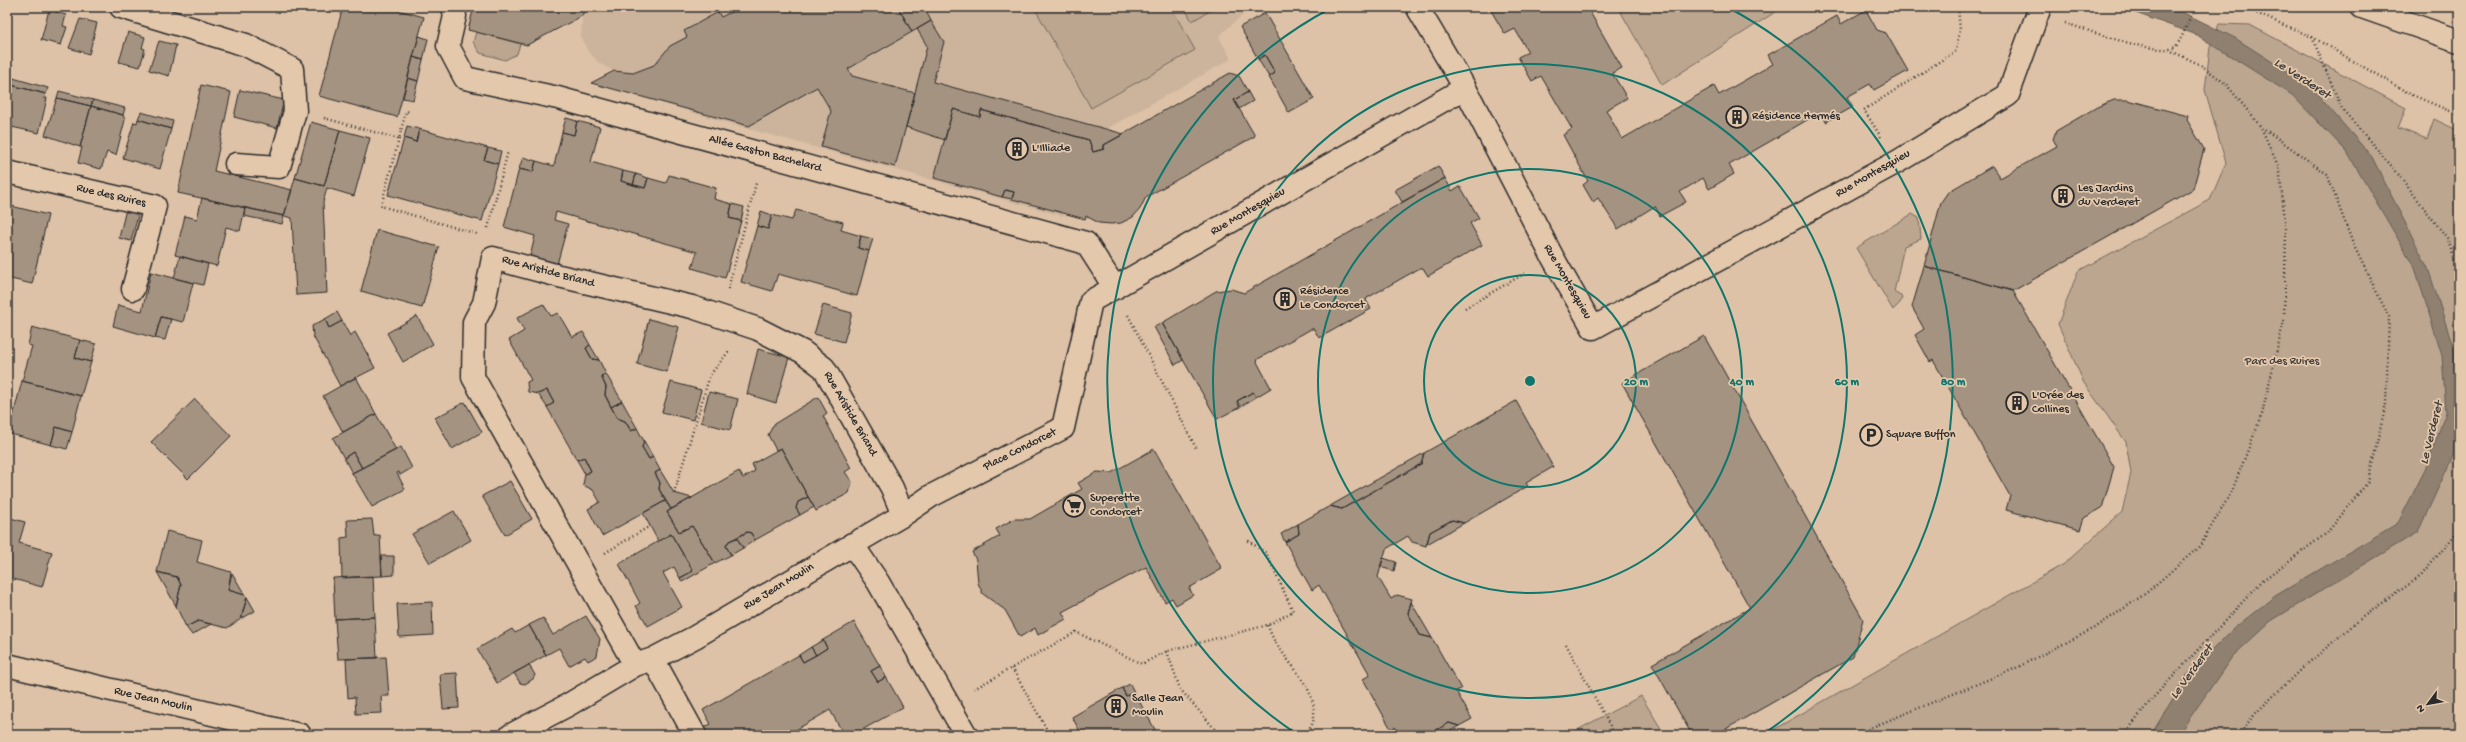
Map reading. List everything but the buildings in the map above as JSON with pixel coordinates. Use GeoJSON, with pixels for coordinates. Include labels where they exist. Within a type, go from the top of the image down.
{"type":"FeatureCollection","features":[{"type":"Feature","properties":{"kind":"street"},"geometry":{"type":"LineString","coordinates":[[121,7],[246,44],[292,68],[295,111],[279,167],[236,164]]}},
{"type":"Feature","properties":{"kind":"street","name":"Allée Gaston Bachelard"},"geometry":{"type":"LineString","coordinates":[[453,7],[455,16],[448,46],[464,78],[546,95],[1086,243],[1115,288]]}},
{"type":"Feature","properties":{"kind":"street"},"geometry":{"type":"LineString","coordinates":[[1417,7],[1464,88]]}},
{"type":"Feature","properties":{"kind":"street"},"geometry":{"type":"LineString","coordinates":[[2362,7],[2459,41]]}},
{"type":"Feature","properties":{"kind":"street","name":"Rue Montesquieu"},"geometry":{"type":"LineString","coordinates":[[1115,288],[1464,88],[1553,258],[1593,328],[1897,162],[2008,95],[2039,10]]}},
{"type":"Feature","properties":{"kind":"street","name":"Rue des Ruires"},"geometry":{"type":"LineString","coordinates":[[7,172],[155,206],[133,289]]}},
{"type":"Feature","properties":{"kind":"street","name":"Rue Aristide Briand"},"geometry":{"type":"LineString","coordinates":[[695,735],[581,568],[473,377],[474,322],[484,303],[492,258],[559,276],[692,307],[758,329],[803,352],[824,368],[892,488],[903,515]]}},
{"type":"Feature","properties":{"kind":"street","name":"Place Condorcet"},"geometry":{"type":"LineString","coordinates":[[903,515],[931,496],[1063,428],[1091,301],[1115,288]]}},
{"type":"Feature","properties":{"kind":"street"},"geometry":{"type":"LineString","coordinates":[[903,515],[852,544],[878,582],[966,735]]}},
{"type":"Feature","properties":{"kind":"street","name":"Rue Jean Moulin"},"geometry":{"type":"LineString","coordinates":[[511,735],[574,702],[852,544]]}},
{"type":"Feature","properties":{"kind":"street","name":"Rue Jean Moulin"},"geometry":{"type":"LineString","coordinates":[[7,665],[300,735]]}},
{"type":"Feature","properties":{"kind":"path"},"geometry":{"type":"LineString","coordinates":[[1897,162],[1864,110],[1956,51],[1960,30],[1958,7]]}},
{"type":"Feature","properties":{"kind":"path"},"geometry":{"type":"LineString","coordinates":[[2169,50],[2177,46],[2193,11],[2204,7]]}},
{"type":"Feature","properties":{"kind":"path"},"geometry":{"type":"LineString","coordinates":[[2242,7],[2312,36],[2410,94],[2459,115]]}},
{"type":"Feature","properties":{"kind":"path"},"geometry":{"type":"LineString","coordinates":[[2039,10],[2137,46],[2169,50],[2201,65],[2226,84],[2261,127],[2327,174],[2353,244],[2389,317],[2386,404],[2368,482],[2327,533],[2263,580],[2152,699],[2124,735]]}},
{"type":"Feature","properties":{"kind":"path"},"geometry":{"type":"LineString","coordinates":[[2312,36],[2342,109],[2395,170],[2447,238],[2459,272]]}},
{"type":"Feature","properties":{"kind":"path"},"geometry":{"type":"LineString","coordinates":[[295,111],[398,139]]}},
{"type":"Feature","properties":{"kind":"path"},"geometry":{"type":"LineString","coordinates":[[411,112],[406,111],[381,206],[486,236]]}},
{"type":"Feature","properties":{"kind":"path"},"geometry":{"type":"LineString","coordinates":[[1853,735],[2014,668],[2095,628],[2145,594],[2200,546],[2232,491],[2262,414],[2284,320],[2286,229],[2279,168],[2261,127]]}},
{"type":"Feature","properties":{"kind":"path"},"geometry":{"type":"LineString","coordinates":[[492,258],[486,236],[508,151]]}},
{"type":"Feature","properties":{"kind":"path"},"geometry":{"type":"LineString","coordinates":[[674,493],[710,375],[732,347],[721,317],[764,154]]}},
{"type":"Feature","properties":{"kind":"path"},"geometry":{"type":"LineString","coordinates":[[1465,308],[1553,258]]}},
{"type":"Feature","properties":{"kind":"path"},"geometry":{"type":"LineString","coordinates":[[1115,288],[1196,448]]}},
{"type":"Feature","properties":{"kind":"path"},"geometry":{"type":"LineString","coordinates":[[581,568],[650,526]]}},
{"type":"Feature","properties":{"kind":"path"},"geometry":{"type":"LineString","coordinates":[[2238,735],[2256,713],[2300,670],[2364,616],[2421,576],[2459,530]]}},
{"type":"Feature","properties":{"kind":"path"},"geometry":{"type":"LineString","coordinates":[[948,704],[1076,632],[1142,664],[1167,651],[1268,625],[1293,611],[1266,553],[1246,539]]}},
{"type":"Feature","properties":{"kind":"path"},"geometry":{"type":"LineString","coordinates":[[1268,625],[1269,633],[1294,666],[1313,701],[1313,722],[1305,735]]}},
{"type":"Feature","properties":{"kind":"path"},"geometry":{"type":"LineString","coordinates":[[1566,644],[1615,735]]}},
{"type":"Feature","properties":{"kind":"path"},"geometry":{"type":"LineString","coordinates":[[1167,651],[1180,689],[1220,735]]}},
{"type":"Feature","properties":{"kind":"path"},"geometry":{"type":"LineString","coordinates":[[1012,668],[1050,735]]}},
{"type":"Feature","properties":{"kind":"path"},"geometry":{"type":"LineString","coordinates":[[1878,735],[1898,735]]}},
{"type":"Feature","properties":{"kind":"shaded area"},"geometry":{"type":"Polygon","coordinates":[[[474,7],[1252,7],[1219,36],[1231,59],[1083,142],[1063,216],[745,128],[592,83],[614,71],[600,64],[587,50],[581,36],[582,16],[527,45],[468,30],[474,7]]]}},
{"type":"Feature","properties":{"kind":"green space"},"geometry":{"type":"Polygon","coordinates":[[[1034,7],[1171,7],[1195,50],[1091,108],[1034,7]]]}},
{"type":"Feature","properties":{"kind":"green space"},"geometry":{"type":"Polygon","coordinates":[[[1184,7],[1217,7],[1192,21],[1184,7]]]}},
{"type":"Feature","properties":{"kind":"green space"},"geometry":{"type":"Polygon","coordinates":[[[1618,7],[1783,7],[1662,85],[1618,7]]]}},
{"type":"Feature","properties":{"kind":"green space","name":"Parc des Ruires"},"geometry":{"type":"Polygon","coordinates":[[[2219,24],[2250,25],[2406,108],[2398,128],[2427,139],[2434,119],[2459,131],[2459,735],[1764,735],[2064,564],[2122,512],[2131,473],[2126,442],[2084,383],[2058,324],[2078,271],[2210,200],[2226,163],[2205,90],[2210,47],[2219,24]]]}},
{"type":"Feature","properties":{"kind":"green space"},"geometry":{"type":"Polygon","coordinates":[[[476,32],[520,44],[517,54],[505,60],[480,53],[473,42],[476,32]]]}},
{"type":"Feature","properties":{"kind":"green space"},"geometry":{"type":"Polygon","coordinates":[[[1912,214],[1919,218],[1921,239],[1904,246],[1894,292],[1902,297],[1900,303],[1893,310],[1856,248],[1912,214]]]}},
{"type":"Feature","properties":{"kind":"green space"},"geometry":{"type":"Polygon","coordinates":[[[1641,696],[1665,735],[1568,735],[1641,696]]]}},
{"type":"Feature","properties":{"kind":"water","name":"Le Verderet"},"geometry":{"type":"Polygon","coordinates":[[[2119,7],[2172,7],[2235,38],[2310,86],[2372,157],[2428,268],[2459,365],[2459,409],[2453,456],[2418,532],[2271,621],[2232,657],[2178,735],[2151,735],[2187,675],[2233,629],[2275,596],[2398,523],[2425,470],[2446,412],[2442,356],[2415,268],[2347,152],[2292,95],[2197,35],[2119,7]]]}},
{"type":"Feature","properties":{"kind":"place","name":"Résidence Hermés"},"geometry":{"type":"Point","coordinates":[1737,117]}},
{"type":"Feature","properties":{"kind":"place","name":"L'Illiade"},"geometry":{"type":"Point","coordinates":[1017,149]}},
{"type":"Feature","properties":{"kind":"place","name":"Les Jardins du Verderet"},"geometry":{"type":"Point","coordinates":[2063,196]}},
{"type":"Feature","properties":{"kind":"place","name":"Résidence Le Condorcet"},"geometry":{"type":"Point","coordinates":[1285,299]}},
{"type":"Feature","properties":{"kind":"place","name":"L'Orée des Collines"},"geometry":{"type":"Point","coordinates":[2017,403]}},
{"type":"Feature","properties":{"kind":"place","name":"Square Buffon"},"geometry":{"type":"Point","coordinates":[1871,435]}},
{"type":"Feature","properties":{"kind":"place","name":"Superette Condorcet"},"geometry":{"type":"Point","coordinates":[1074,506]}},
{"type":"Feature","properties":{"kind":"place","name":"Salle Jean Moulin"},"geometry":{"type":"Point","coordinates":[1116,706]}}]}
